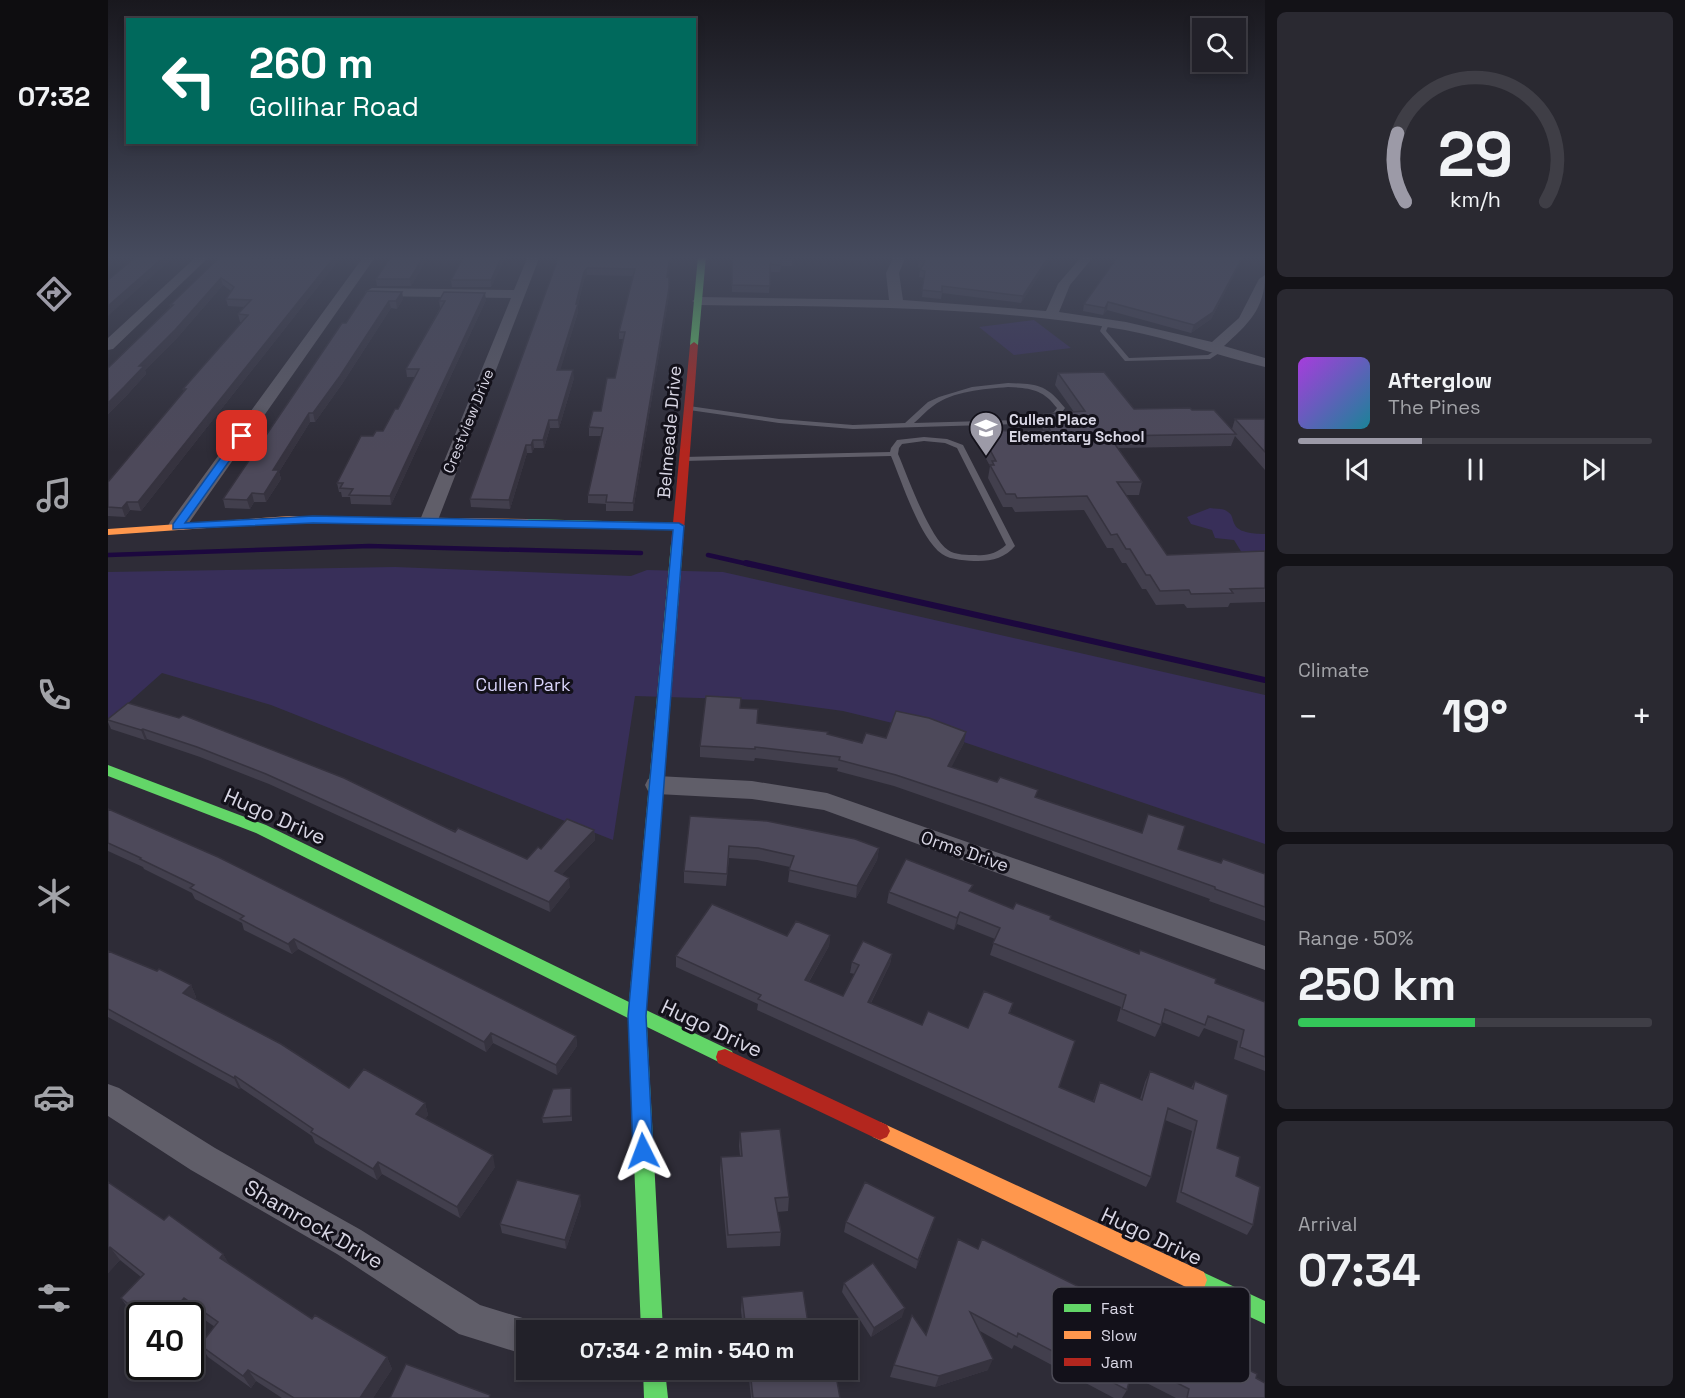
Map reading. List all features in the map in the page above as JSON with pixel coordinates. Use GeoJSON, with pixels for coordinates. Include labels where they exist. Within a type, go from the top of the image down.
{"type":"FeatureCollection","features":[{"type":"Feature","properties":{"kind":"street"},"geometry":{"type":"LineString","coordinates":[[108,346],[134,321]]}},
{"type":"Feature","properties":{"kind":"street"},"geometry":{"type":"LineString","coordinates":[[177,526],[325,321]]}},
{"type":"Feature","properties":{"kind":"street","name":"Crestview Drive"},"geometry":{"type":"LineString","coordinates":[[429,520],[508,321]]}},
{"type":"Feature","properties":{"kind":"street","name":"Belmeade Drive"},"geometry":{"type":"LineString","coordinates":[[652,1320],[637,1016],[683,459],[697,321]]}},
{"type":"Feature","properties":{"kind":"street"},"geometry":{"type":"LineString","coordinates":[[1102,321],[1215,347],[1265,363]]}},
{"type":"Feature","properties":{"kind":"street"},"geometry":{"type":"LineString","coordinates":[[1215,347],[1244,321]]}},
{"type":"Feature","properties":{"kind":"street"},"geometry":{"type":"LineString","coordinates":[[108,532],[290,519],[679,526]]}},
{"type":"Feature","properties":{"kind":"street","name":"Hugo Drive"},"geometry":{"type":"LineString","coordinates":[[108,770],[261,829],[637,1016],[1210,1287]]}},
{"type":"Feature","properties":{"kind":"street","name":"Orms Drive"},"geometry":{"type":"LineString","coordinates":[[657,785],[752,790],[827,802],[1265,958]]}},
{"type":"Feature","properties":{"kind":"street","name":"Shamrock Drive"},"geometry":{"type":"LineString","coordinates":[[108,1098],[204,1159],[349,1242],[472,1321],[516,1333]]}},
{"type":"Feature","properties":{"kind":"street","name":"Hugo Drive"},"geometry":{"type":"LineString","coordinates":[[1250,1306],[1265,1313]]}},
{"type":"Feature","properties":{"kind":"lane"},"geometry":{"type":"LineString","coordinates":[[1107,322],[1103,331],[1127,360],[1210,357],[1216,352],[1215,347]]}},
{"type":"Feature","properties":{"kind":"lane"},"geometry":{"type":"LineString","coordinates":[[688,408],[807,424],[852,427],[906,426],[1021,423],[1046,419],[1057,414],[1061,408],[1049,393],[1035,387],[1004,386],[949,396],[933,404],[906,426]]}},
{"type":"Feature","properties":{"kind":"lane"},"geometry":{"type":"LineString","coordinates":[[924,439],[947,441],[960,447],[1011,546],[1003,555],[982,558],[946,553],[930,536],[894,454],[900,442],[924,439]]}},
{"type":"Feature","properties":{"kind":"lane"},"geometry":{"type":"LineString","coordinates":[[683,459],[894,454]]}},
{"type":"Feature","properties":{"kind":"green space"},"geometry":{"type":"Polygon","coordinates":[[[1036,321],[1071,348],[1014,355],[979,327],[1036,321]]]}},
{"type":"Feature","properties":{"kind":"green space"},"geometry":{"type":"Polygon","coordinates":[[[1210,508],[1226,511],[1240,530],[1265,534],[1265,552],[1242,553],[1234,540],[1215,538],[1212,530],[1191,524],[1187,517],[1210,508]]]}},
{"type":"Feature","properties":{"kind":"green space","name":"Cullen Park"},"geometry":{"type":"Polygon","coordinates":[[[395,567],[631,576],[647,570],[723,572],[1265,695],[1265,844],[946,736],[843,711],[762,700],[635,696],[613,840],[271,705],[162,673],[108,721],[108,572],[395,567]]]}},
{"type":"Feature","properties":{"kind":"building"},"geometry":{"type":"Polygon","coordinates":[[[156,321],[183,321],[139,366],[144,366],[108,403],[108,368],[156,321]]]}},
{"type":"Feature","properties":{"kind":"building"},"geometry":{"type":"Polygon","coordinates":[[[243,321],[283,321],[138,502],[127,502],[122,508],[108,507],[108,482],[186,389],[183,389],[243,321]]]}},
{"type":"Feature","properties":{"kind":"building"},"geometry":{"type":"Polygon","coordinates":[[[376,321],[340,376],[313,413],[309,413],[273,470],[279,470],[264,494],[252,493],[247,500],[223,499],[342,323],[376,321]]]}},
{"type":"Feature","properties":{"kind":"building"},"geometry":{"type":"Polygon","coordinates":[[[433,321],[472,321],[390,496],[349,495],[353,489],[340,488],[343,483],[337,483],[361,436],[373,436],[376,431],[383,431],[395,409],[398,409],[419,369],[406,369],[433,321]]]}},
{"type":"Feature","properties":{"kind":"building"},"geometry":{"type":"Polygon","coordinates":[[[535,321],[573,321],[557,370],[573,370],[558,420],[549,420],[543,440],[533,440],[531,445],[526,445],[509,500],[470,499],[535,321]]]}},
{"type":"Feature","properties":{"kind":"building"},"geometry":{"type":"Polygon","coordinates":[[[622,321],[663,321],[633,503],[606,502],[607,495],[588,495],[603,428],[589,427],[593,411],[601,411],[607,378],[615,378],[625,332],[619,332],[622,321]]]}},
{"type":"Feature","properties":{"kind":"building"},"geometry":{"type":"Polygon","coordinates":[[[1180,321],[1199,321],[1194,325],[1180,321]]]}},
{"type":"Feature","properties":{"kind":"building"},"geometry":{"type":"Polygon","coordinates":[[[1104,372],[1134,409],[1214,410],[1236,434],[1109,436],[1142,482],[1117,482],[1167,555],[1265,551],[1265,588],[1230,589],[1233,593],[1191,594],[1189,590],[1160,591],[1150,575],[1146,575],[1130,549],[1126,549],[1117,534],[1111,535],[1087,496],[1017,498],[1015,494],[1006,494],[990,465],[994,465],[992,461],[996,461],[980,431],[1050,430],[1047,424],[1051,424],[1044,414],[1085,411],[1058,373],[1104,372]]]}},
{"type":"Feature","properties":{"kind":"building"},"geometry":{"type":"Polygon","coordinates":[[[1235,419],[1265,419],[1265,452],[1235,419]]]}},
{"type":"Feature","properties":{"kind":"building"},"geometry":{"type":"Polygon","coordinates":[[[706,696],[741,698],[740,708],[758,709],[757,723],[828,732],[827,734],[862,743],[866,733],[886,738],[896,711],[929,718],[966,732],[948,766],[997,782],[1000,777],[1038,790],[1035,797],[1142,833],[1148,814],[1185,826],[1178,849],[1221,863],[1223,859],[1265,874],[1265,907],[986,805],[896,775],[839,760],[840,757],[755,747],[755,749],[700,746],[706,696]]]}},
{"type":"Feature","properties":{"kind":"building"},"geometry":{"type":"Polygon","coordinates":[[[128,703],[179,718],[183,715],[344,778],[455,832],[458,828],[527,859],[538,847],[541,849],[567,819],[594,830],[555,871],[569,878],[549,902],[266,774],[197,747],[108,720],[128,703]]]}},
{"type":"Feature","properties":{"kind":"building"},"geometry":{"type":"Polygon","coordinates":[[[108,809],[218,857],[576,1036],[556,1065],[491,1033],[484,1042],[294,939],[288,944],[240,919],[244,916],[190,888],[194,885],[108,843],[108,809]]]}},
{"type":"Feature","properties":{"kind":"building"},"geometry":{"type":"Polygon","coordinates":[[[690,816],[767,821],[855,839],[879,848],[857,886],[789,870],[794,856],[758,848],[729,846],[727,874],[684,871],[690,816]]]}},
{"type":"Feature","properties":{"kind":"building"},"geometry":{"type":"Polygon","coordinates":[[[906,859],[973,885],[969,891],[1013,909],[1016,903],[1139,954],[1140,950],[1216,979],[1215,983],[1265,1002],[1265,1057],[1240,1047],[1244,1030],[1208,1016],[1205,1025],[1165,1009],[1161,1025],[1122,1009],[1126,995],[993,943],[1000,928],[960,912],[957,918],[889,892],[906,859]]]}},
{"type":"Feature","properties":{"kind":"building"},"geometry":{"type":"Polygon","coordinates":[[[712,904],[787,936],[796,921],[830,935],[805,980],[843,996],[859,965],[852,962],[863,941],[892,954],[868,1002],[922,1025],[928,1011],[968,1028],[984,991],[1013,1003],[1009,1013],[1075,1041],[1059,1087],[1094,1102],[1100,1082],[1142,1100],[1150,1071],[1193,1089],[1195,1081],[1228,1095],[1217,1148],[1240,1157],[1236,1176],[1260,1187],[1253,1225],[1181,1192],[1197,1121],[1168,1108],[1151,1177],[758,999],[761,995],[676,956],[712,904]]]}},
{"type":"Feature","properties":{"kind":"building"},"geometry":{"type":"Polygon","coordinates":[[[108,951],[157,971],[159,969],[191,985],[183,993],[281,1044],[349,1088],[364,1069],[425,1103],[416,1114],[493,1155],[457,1207],[378,1162],[373,1169],[311,1132],[313,1129],[235,1076],[234,1078],[108,1009],[108,951]]]}},
{"type":"Feature","properties":{"kind":"building"},"geometry":{"type":"Polygon","coordinates":[[[571,1088],[571,1116],[542,1118],[553,1089],[571,1088]]]}},
{"type":"Feature","properties":{"kind":"building"},"geometry":{"type":"Polygon","coordinates":[[[780,1129],[789,1197],[775,1198],[781,1232],[728,1235],[721,1157],[742,1156],[740,1132],[780,1129]]]}},
{"type":"Feature","properties":{"kind":"building"},"geometry":{"type":"Polygon","coordinates":[[[517,1180],[580,1195],[565,1240],[500,1224],[517,1180]]]}},
{"type":"Feature","properties":{"kind":"building"},"geometry":{"type":"Polygon","coordinates":[[[108,1182],[164,1220],[169,1215],[223,1254],[220,1258],[312,1319],[315,1315],[387,1357],[360,1398],[294,1398],[248,1370],[243,1376],[204,1348],[204,1340],[218,1322],[204,1312],[204,1302],[190,1302],[184,1298],[180,1302],[126,1302],[121,1298],[144,1274],[110,1247],[108,1250],[108,1182]]]}},
{"type":"Feature","properties":{"kind":"building"},"geometry":{"type":"Polygon","coordinates":[[[865,1182],[935,1217],[918,1260],[846,1222],[865,1182]]]}},
{"type":"Feature","properties":{"kind":"building"},"geometry":{"type":"Polygon","coordinates":[[[958,1239],[978,1249],[982,1239],[1079,1287],[1052,1287],[1052,1351],[1018,1333],[1017,1337],[970,1312],[993,1359],[939,1376],[894,1365],[912,1315],[926,1335],[958,1239]]]}},
{"type":"Feature","properties":{"kind":"building"},"geometry":{"type":"Polygon","coordinates":[[[873,1263],[905,1308],[874,1328],[844,1283],[873,1263]]]}},
{"type":"Feature","properties":{"kind":"building"},"geometry":{"type":"Polygon","coordinates":[[[803,1291],[807,1320],[745,1320],[742,1297],[803,1291]]]}},
{"type":"Feature","properties":{"kind":"building"},"geometry":{"type":"Polygon","coordinates":[[[406,1364],[490,1395],[489,1398],[390,1398],[406,1364]]]}},
{"type":"Feature","properties":{"kind":"building"},"geometry":{"type":"Polygon","coordinates":[[[1250,1371],[1257,1374],[1256,1378],[1265,1383],[1265,1398],[1187,1398],[1189,1389],[1177,1383],[1250,1383],[1250,1371]]]}},
{"type":"Feature","properties":{"kind":"building"},"geometry":{"type":"Polygon","coordinates":[[[751,1380],[837,1380],[840,1398],[753,1398],[751,1380]]]}},
{"type":"Feature","properties":{"kind":"building"},"geometry":{"type":"Polygon","coordinates":[[[1114,1383],[1129,1383],[1127,1390],[1114,1383]]]}},
{"type":"Feature","properties":{"kind":"waterway"},"geometry":{"type":"LineString","coordinates":[[108,555],[369,546],[641,553]]}},
{"type":"Feature","properties":{"kind":"waterway"},"geometry":{"type":"LineString","coordinates":[[708,555],[752,565]]}},
{"type":"Feature","properties":{"kind":"waterway"},"geometry":{"type":"LineString","coordinates":[[746,563],[1265,680]]}},
{"type":"Feature","properties":{"kind":"traffic: fast"},"geometry":{"type":"LineString","coordinates":[[694,345],[696,321]]}},
{"type":"Feature","properties":{"kind":"traffic: fast"},"geometry":{"type":"LineString","coordinates":[[527,522],[679,526]]}},
{"type":"Feature","properties":{"kind":"traffic: fast"},"geometry":{"type":"LineString","coordinates":[[652,1320],[637,1016],[677,544]]}},
{"type":"Feature","properties":{"kind":"traffic: fast"},"geometry":{"type":"LineString","coordinates":[[108,770],[261,829],[725,1057]]}},
{"type":"Feature","properties":{"kind":"traffic: fast"},"geometry":{"type":"LineString","coordinates":[[1196,1280],[1211,1287]]}},
{"type":"Feature","properties":{"kind":"traffic: fast"},"geometry":{"type":"LineString","coordinates":[[1250,1306],[1265,1313]]}},
{"type":"Feature","properties":{"kind":"traffic: fast"},"geometry":{"type":"LineString","coordinates":[[655,1380],[656,1398]]}},
{"type":"Feature","properties":{"kind":"traffic: slow"},"geometry":{"type":"LineString","coordinates":[[108,532],[290,519],[527,522]]}},
{"type":"Feature","properties":{"kind":"traffic: slow"},"geometry":{"type":"LineString","coordinates":[[880,1131],[1196,1280]]}},
{"type":"Feature","properties":{"kind":"traffic: jam"},"geometry":{"type":"LineString","coordinates":[[677,544],[694,345]]}},
{"type":"Feature","properties":{"kind":"traffic: jam"},"geometry":{"type":"LineString","coordinates":[[725,1057],[880,1131]]}},
{"type":"Feature","properties":{"kind":"place","name":"Cullen Place Elementary School"},"geometry":{"type":"Point","coordinates":[986,457]}},
{"type":"Feature","properties":{"kind":"route"},"geometry":{"type":"LineString","coordinates":[[242,436],[177,526],[313,519],[679,526],[637,1016],[643,1151]]}}]}
